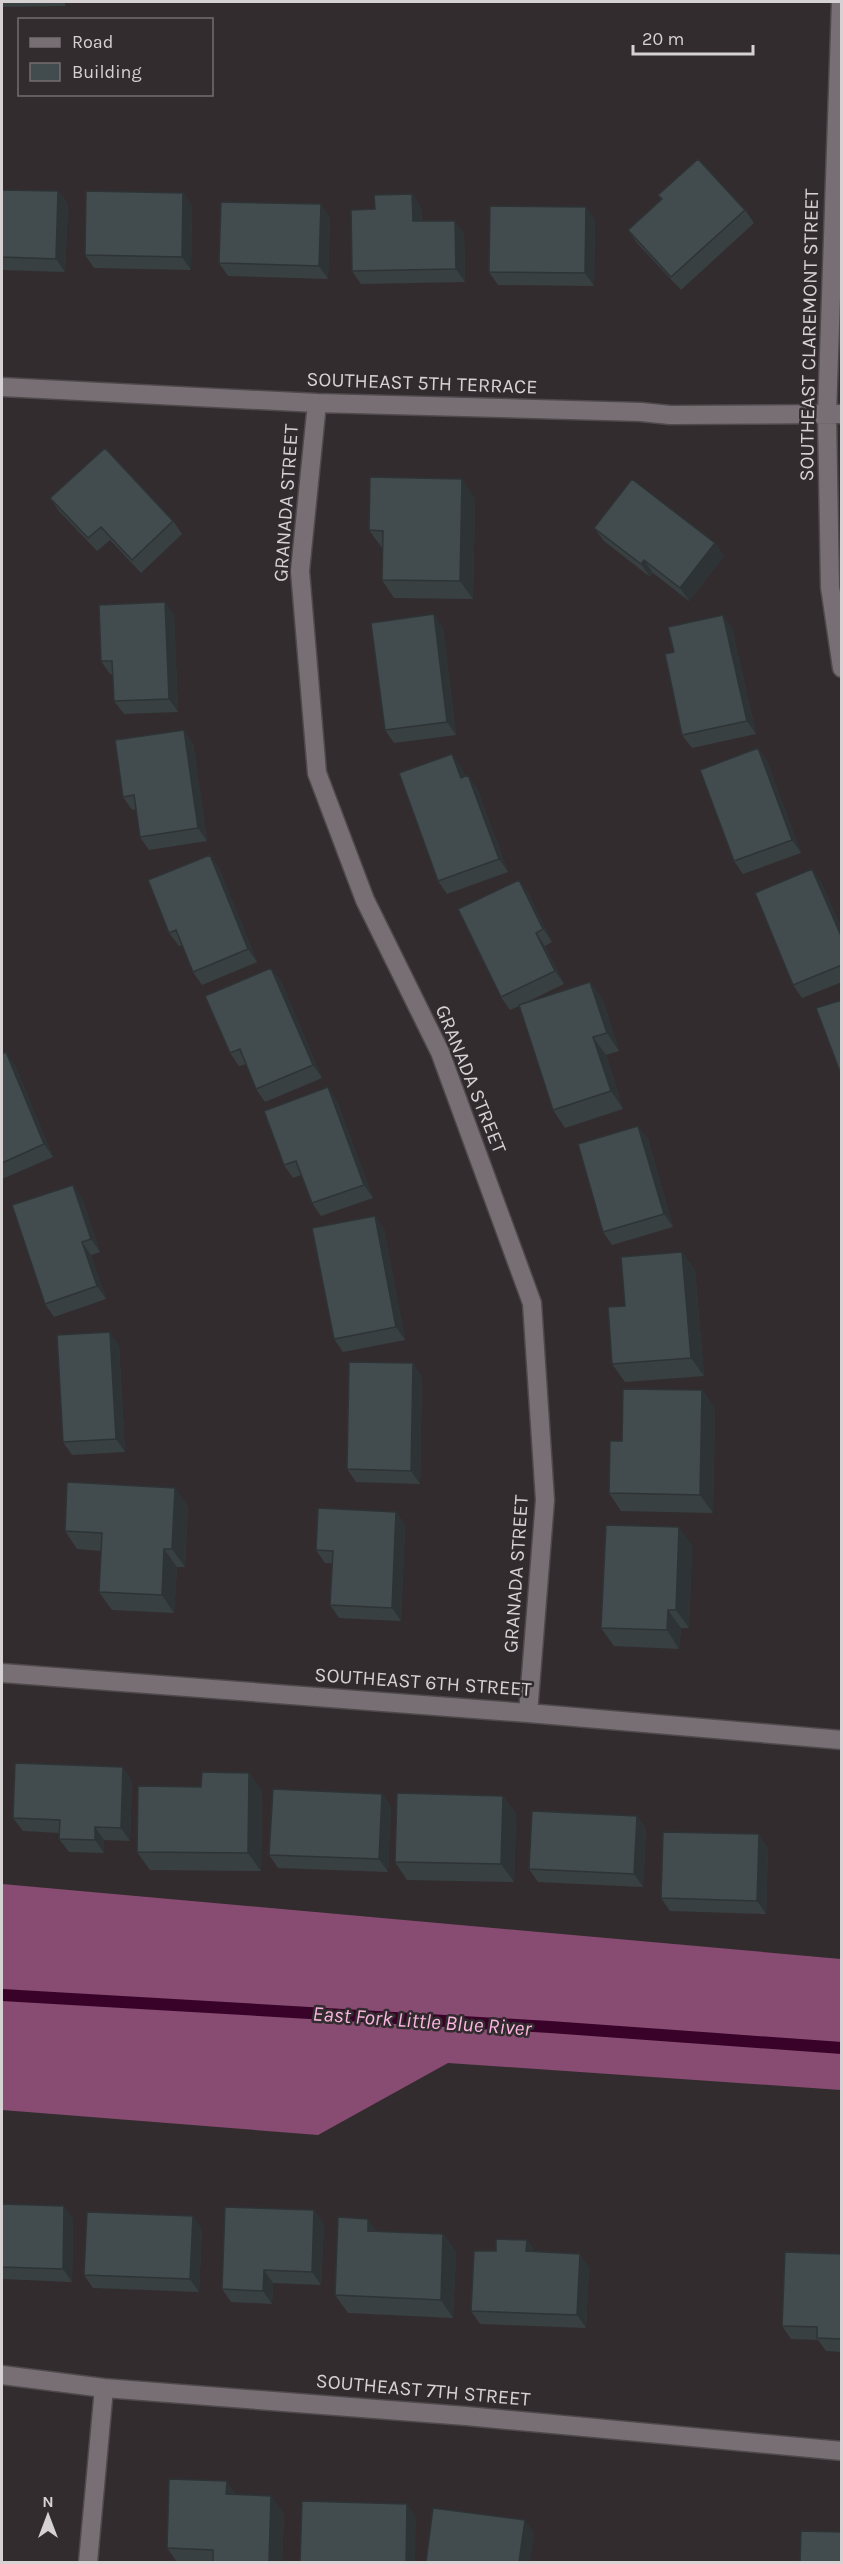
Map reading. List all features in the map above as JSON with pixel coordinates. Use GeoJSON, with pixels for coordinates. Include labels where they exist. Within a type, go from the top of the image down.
{"type":"FeatureCollection","features":[{"type":"Feature","properties":{"kind":"street","name":"SOUTHEAST CLAREMONT STREET"},"geometry":{"type":"LineString","coordinates":[[841,2],[830,587],[842,668]]}},
{"type":"Feature","properties":{"kind":"street","name":"SOUTHEAST 5TH TERRACE"},"geometry":{"type":"LineString","coordinates":[[2,387],[317,403],[641,412],[669,415],[834,414]]}},
{"type":"Feature","properties":{"kind":"street","name":"GRANADA STREET"},"geometry":{"type":"LineString","coordinates":[[317,403],[300,571],[317,773],[365,900],[440,1052],[532,1303],[545,1500],[528,1713]]}},
{"type":"Feature","properties":{"kind":"street","name":"SOUTHEAST 6TH STREET"},"geometry":{"type":"LineString","coordinates":[[2,1673],[528,1713],[842,1740]]}},
{"type":"Feature","properties":{"kind":"street","name":"SOUTHEAST 7TH STREET"},"geometry":{"type":"LineString","coordinates":[[2,2376],[104,2388],[466,2416],[842,2451]]}},
{"type":"Feature","properties":{"kind":"street"},"geometry":{"type":"LineString","coordinates":[[88,2562],[104,2388]]}},
{"type":"Feature","properties":{"kind":"shaded area"},"geometry":{"type":"Polygon","coordinates":[[[2,1884],[841,1959],[841,2090],[448,2063],[318,2135],[2,2110],[2,1884]]]}},
{"type":"Feature","properties":{"kind":"building"},"geometry":{"type":"Polygon","coordinates":[[[698,159],[745,210],[671,277],[628,230],[662,199],[658,195],[698,159]]]}},
{"type":"Feature","properties":{"kind":"building"},"geometry":{"type":"Polygon","coordinates":[[[2,190],[58,191],[56,259],[2,257],[2,190]]]}},
{"type":"Feature","properties":{"kind":"building"},"geometry":{"type":"Polygon","coordinates":[[[86,191],[183,193],[182,257],[85,255],[86,191]]]}},
{"type":"Feature","properties":{"kind":"building"},"geometry":{"type":"Polygon","coordinates":[[[412,194],[413,221],[455,221],[456,269],[352,271],[351,210],[375,209],[374,195],[412,194]]]}},
{"type":"Feature","properties":{"kind":"building"},"geometry":{"type":"Polygon","coordinates":[[[221,202],[321,204],[319,266],[219,263],[221,202]]]}},
{"type":"Feature","properties":{"kind":"building"},"geometry":{"type":"Polygon","coordinates":[[[490,206],[586,207],[585,273],[489,272],[490,206]]]}},
{"type":"Feature","properties":{"kind":"building"},"geometry":{"type":"Polygon","coordinates":[[[105,448],[173,521],[132,560],[101,527],[88,538],[50,498],[105,448]]]}},
{"type":"Feature","properties":{"kind":"building"},"geometry":{"type":"Polygon","coordinates":[[[370,477],[462,479],[460,581],[382,580],[383,531],[369,530],[370,477]]]}},
{"type":"Feature","properties":{"kind":"building"},"geometry":{"type":"Polygon","coordinates":[[[632,479],[715,543],[680,588],[644,560],[641,564],[594,528],[632,479]]]}},
{"type":"Feature","properties":{"kind":"building"},"geometry":{"type":"Polygon","coordinates":[[[165,602],[169,699],[114,701],[112,661],[101,661],[99,605],[165,602]]]}},
{"type":"Feature","properties":{"kind":"building"},"geometry":{"type":"Polygon","coordinates":[[[434,614],[447,722],[385,730],[371,623],[434,614]]]}},
{"type":"Feature","properties":{"kind":"building"},"geometry":{"type":"Polygon","coordinates":[[[723,615],[747,721],[682,735],[665,654],[674,652],[668,627],[723,615]]]}},
{"type":"Feature","properties":{"kind":"building"},"geometry":{"type":"Polygon","coordinates":[[[184,730],[198,828],[140,837],[134,795],[123,797],[115,740],[184,730]]]}},
{"type":"Feature","properties":{"kind":"building"},"geometry":{"type":"Polygon","coordinates":[[[758,748],[792,840],[734,861],[700,770],[758,748]]]}},
{"type":"Feature","properties":{"kind":"building"},"geometry":{"type":"Polygon","coordinates":[[[452,754],[461,778],[468,775],[499,859],[438,881],[399,773],[452,754]]]}},
{"type":"Feature","properties":{"kind":"building"},"geometry":{"type":"Polygon","coordinates":[[[210,855],[248,949],[193,972],[176,930],[169,933],[148,880],[210,855]]]}},
{"type":"Feature","properties":{"kind":"building"},"geometry":{"type":"Polygon","coordinates":[[[812,869],[842,938],[842,965],[793,985],[755,893],[812,869]]]}},
{"type":"Feature","properties":{"kind":"building"},"geometry":{"type":"Polygon","coordinates":[[[519,880],[543,929],[536,933],[555,971],[501,997],[458,909],[519,880]]]}},
{"type":"Feature","properties":{"kind":"building"},"geometry":{"type":"Polygon","coordinates":[[[271,968],[313,1065],[256,1089],[240,1049],[230,1053],[205,996],[271,968]]]}},
{"type":"Feature","properties":{"kind":"building"},"geometry":{"type":"Polygon","coordinates":[[[590,982],[607,1033],[593,1037],[611,1091],[553,1110],[519,1005],[590,982]]]}},
{"type":"Feature","properties":{"kind":"building"},"geometry":{"type":"Polygon","coordinates":[[[842,1000],[842,1077],[816,1008],[842,1000]]]}},
{"type":"Feature","properties":{"kind":"building"},"geometry":{"type":"Polygon","coordinates":[[[6,1052],[44,1144],[2,1163],[2,1054],[6,1052]]]}},
{"type":"Feature","properties":{"kind":"building"},"geometry":{"type":"Polygon","coordinates":[[[328,1087],[364,1185],[312,1203],[296,1161],[284,1165],[264,1111],[328,1087]]]}},
{"type":"Feature","properties":{"kind":"building"},"geometry":{"type":"Polygon","coordinates":[[[638,1126],[664,1214],[603,1232],[578,1144],[638,1126]]]}},
{"type":"Feature","properties":{"kind":"building"},"geometry":{"type":"Polygon","coordinates":[[[73,1185],[91,1239],[82,1242],[97,1286],[45,1304],[12,1205],[73,1185]]]}},
{"type":"Feature","properties":{"kind":"building"},"geometry":{"type":"Polygon","coordinates":[[[375,1216],[396,1327],[334,1339],[312,1228],[375,1216]]]}},
{"type":"Feature","properties":{"kind":"building"},"geometry":{"type":"Polygon","coordinates":[[[682,1252],[691,1358],[612,1364],[608,1307],[625,1306],[621,1257],[682,1252]]]}},
{"type":"Feature","properties":{"kind":"building"},"geometry":{"type":"Polygon","coordinates":[[[110,1332],[116,1439],[63,1442],[57,1335],[110,1332]]]}},
{"type":"Feature","properties":{"kind":"building"},"geometry":{"type":"Polygon","coordinates":[[[349,1362],[413,1363],[411,1471],[347,1469],[349,1362]]]}},
{"type":"Feature","properties":{"kind":"building"},"geometry":{"type":"Polygon","coordinates":[[[623,1389],[702,1390],[700,1495],[609,1493],[610,1441],[622,1441],[623,1389]]]}},
{"type":"Feature","properties":{"kind":"building"},"geometry":{"type":"Polygon","coordinates":[[[67,1482],[175,1488],[172,1549],[164,1549],[162,1595],[99,1592],[102,1533],[65,1531],[67,1482]]]}},
{"type":"Feature","properties":{"kind":"building"},"geometry":{"type":"Polygon","coordinates":[[[318,1508],[396,1512],[392,1608],[330,1605],[333,1551],[316,1550],[318,1508]]]}},
{"type":"Feature","properties":{"kind":"building"},"geometry":{"type":"Polygon","coordinates":[[[606,1525],[679,1527],[676,1610],[668,1610],[667,1630],[601,1628],[606,1525]]]}},
{"type":"Feature","properties":{"kind":"building"},"geometry":{"type":"Polygon","coordinates":[[[15,1763],[123,1767],[121,1828],[95,1827],[95,1840],[59,1839],[60,1820],[13,1818],[15,1763]]]}},
{"type":"Feature","properties":{"kind":"building"},"geometry":{"type":"Polygon","coordinates":[[[202,1772],[249,1773],[248,1853],[137,1852],[138,1786],[201,1787],[202,1772]]]}},
{"type":"Feature","properties":{"kind":"building"},"geometry":{"type":"Polygon","coordinates":[[[273,1789],[382,1794],[379,1859],[269,1855],[273,1789]]]}},
{"type":"Feature","properties":{"kind":"building"},"geometry":{"type":"Polygon","coordinates":[[[397,1793],[503,1796],[501,1864],[395,1862],[397,1793]]]}},
{"type":"Feature","properties":{"kind":"building"},"geometry":{"type":"Polygon","coordinates":[[[532,1811],[637,1816],[634,1874],[529,1869],[532,1811]]]}},
{"type":"Feature","properties":{"kind":"building"},"geometry":{"type":"Polygon","coordinates":[[[663,1832],[759,1834],[757,1901],[661,1898],[663,1832]]]}},
{"type":"Feature","properties":{"kind":"building"},"geometry":{"type":"Polygon","coordinates":[[[2,2204],[64,2206],[63,2269],[2,2267],[2,2204]]]}},
{"type":"Feature","properties":{"kind":"building"},"geometry":{"type":"Polygon","coordinates":[[[225,2207],[314,2210],[312,2272],[264,2270],[263,2291],[222,2289],[225,2207]]]}},
{"type":"Feature","properties":{"kind":"building"},"geometry":{"type":"Polygon","coordinates":[[[87,2212],[193,2216],[190,2279],[84,2275],[87,2212]]]}},
{"type":"Feature","properties":{"kind":"building"},"geometry":{"type":"Polygon","coordinates":[[[338,2217],[368,2219],[368,2231],[443,2234],[441,2300],[335,2295],[338,2217]]]}},
{"type":"Feature","properties":{"kind":"building"},"geometry":{"type":"Polygon","coordinates":[[[496,2239],[527,2240],[526,2251],[580,2254],[577,2315],[471,2311],[474,2251],[496,2251],[496,2239]]]}},
{"type":"Feature","properties":{"kind":"building"},"geometry":{"type":"Polygon","coordinates":[[[785,2252],[842,2254],[842,2339],[817,2338],[817,2327],[782,2326],[785,2252]]]}},
{"type":"Feature","properties":{"kind":"building"},"geometry":{"type":"Polygon","coordinates":[[[169,2479],[227,2481],[226,2494],[271,2496],[269,2562],[213,2562],[213,2550],[167,2548],[169,2479]]]}},
{"type":"Feature","properties":{"kind":"building"},"geometry":{"type":"Polygon","coordinates":[[[302,2501],[407,2504],[406,2562],[300,2562],[302,2501]]]}},
{"type":"Feature","properties":{"kind":"building"},"geometry":{"type":"Polygon","coordinates":[[[433,2508],[525,2520],[519,2562],[426,2562],[433,2508]]]}},
{"type":"Feature","properties":{"kind":"building"},"geometry":{"type":"Polygon","coordinates":[[[801,2531],[842,2532],[842,2562],[800,2562],[801,2531]]]}},
{"type":"Feature","properties":{"kind":"waterway","name":"East Fork Little Blue River"},"geometry":{"type":"LineString","coordinates":[[2,1995],[550,2027],[842,2048]]}}]}
